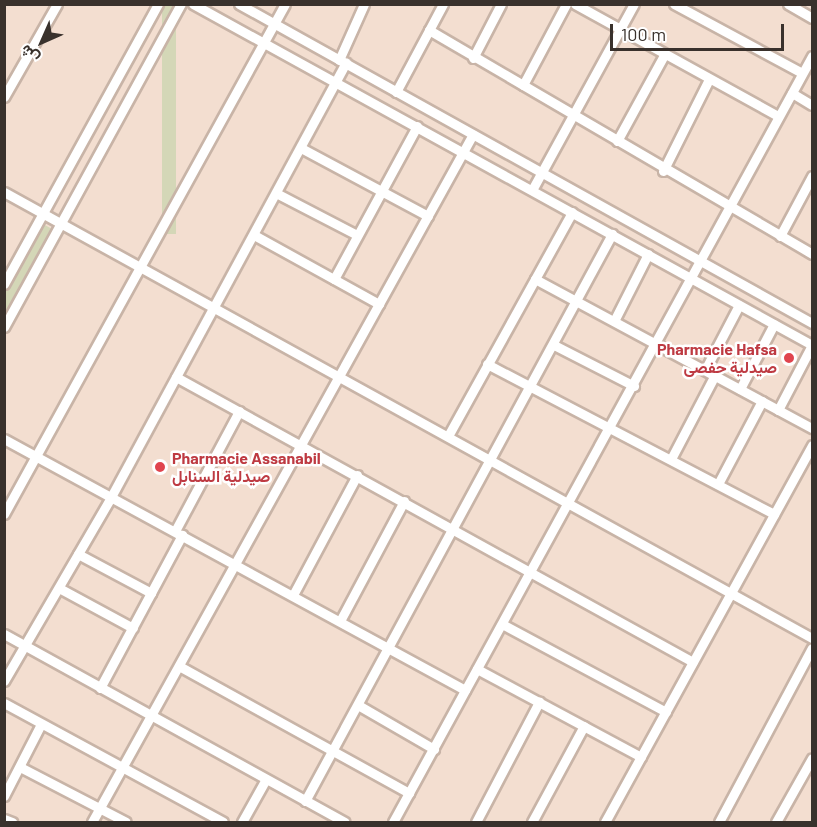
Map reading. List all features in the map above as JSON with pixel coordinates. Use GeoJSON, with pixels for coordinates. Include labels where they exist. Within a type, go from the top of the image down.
{"type":"FeatureCollection","features":[{"type":"Feature","properties":{"kind":"street"},"geometry":{"type":"LineString","coordinates":[[4,97],[57,4]]}},
{"type":"Feature","properties":{"kind":"street"},"geometry":{"type":"LineString","coordinates":[[4,284],[158,4]]}},
{"type":"Feature","properties":{"kind":"street"},"geometry":{"type":"LineString","coordinates":[[4,327],[181,4]]}},
{"type":"Feature","properties":{"kind":"street"},"geometry":{"type":"LineString","coordinates":[[193,4],[266,42],[812,345],[778,410]]}},
{"type":"Feature","properties":{"kind":"street"},"geometry":{"type":"LineString","coordinates":[[239,4],[813,323]]}},
{"type":"Feature","properties":{"kind":"street"},"geometry":{"type":"LineString","coordinates":[[4,514],[285,4]]}},
{"type":"Feature","properties":{"kind":"street"},"geometry":{"type":"LineString","coordinates":[[4,681],[111,497],[301,148],[336,81],[364,4]]}},
{"type":"Feature","properties":{"kind":"street"},"geometry":{"type":"LineString","coordinates":[[396,92],[443,4]]}},
{"type":"Feature","properties":{"kind":"street"},"geometry":{"type":"LineString","coordinates":[[473,58],[501,4]]}},
{"type":"Feature","properties":{"kind":"street"},"geometry":{"type":"LineString","coordinates":[[523,85],[566,4]]}},
{"type":"Feature","properties":{"kind":"street"},"geometry":{"type":"LineString","coordinates":[[575,4],[778,116]]}},
{"type":"Feature","properties":{"kind":"street"},"geometry":{"type":"LineString","coordinates":[[532,190],[634,4]]}},
{"type":"Feature","properties":{"kind":"street"},"geometry":{"type":"LineString","coordinates":[[674,4],[802,73]]}},
{"type":"Feature","properties":{"kind":"street"},"geometry":{"type":"LineString","coordinates":[[788,4],[813,18]]}},
{"type":"Feature","properties":{"kind":"street"},"geometry":{"type":"LineString","coordinates":[[429,30],[473,58],[573,114],[663,171],[813,254]]}},
{"type":"Feature","properties":{"kind":"street"},"geometry":{"type":"LineString","coordinates":[[616,141],[664,55]]}},
{"type":"Feature","properties":{"kind":"street"},"geometry":{"type":"LineString","coordinates":[[393,822],[693,279],[778,116],[813,56]]}},
{"type":"Feature","properties":{"kind":"street"},"geometry":{"type":"LineString","coordinates":[[663,171],[710,79]]}},
{"type":"Feature","properties":{"kind":"street"},"geometry":{"type":"LineString","coordinates":[[792,93],[813,105]]}},
{"type":"Feature","properties":{"kind":"street"},"geometry":{"type":"LineString","coordinates":[[333,279],[417,126]]}},
{"type":"Feature","properties":{"kind":"street"},"geometry":{"type":"LineString","coordinates":[[92,822],[237,564],[473,134]]}},
{"type":"Feature","properties":{"kind":"street"},"geometry":{"type":"LineString","coordinates":[[301,148],[428,216]]}},
{"type":"Feature","properties":{"kind":"street"},"geometry":{"type":"LineString","coordinates":[[780,236],[813,176]]}},
{"type":"Feature","properties":{"kind":"street"},"geometry":{"type":"LineString","coordinates":[[4,192],[813,638]]}},
{"type":"Feature","properties":{"kind":"street"},"geometry":{"type":"LineString","coordinates":[[276,193],[357,235]]}},
{"type":"Feature","properties":{"kind":"street"},"geometry":{"type":"LineString","coordinates":[[448,436],[572,212]]}},
{"type":"Feature","properties":{"kind":"street"},"geometry":{"type":"LineString","coordinates":[[305,801],[532,388],[612,234]]}},
{"type":"Feature","properties":{"kind":"street"},"geometry":{"type":"LineString","coordinates":[[254,235],[379,304]]}},
{"type":"Feature","properties":{"kind":"street"},"geometry":{"type":"LineString","coordinates":[[614,321],[648,254]]}},
{"type":"Feature","properties":{"kind":"street"},"geometry":{"type":"LineString","coordinates":[[535,279],[813,428]]}},
{"type":"Feature","properties":{"kind":"street"},"geometry":{"type":"LineString","coordinates":[[705,370],[739,305]]}},
{"type":"Feature","properties":{"kind":"street"},"geometry":{"type":"LineString","coordinates":[[740,389],[774,324]]}},
{"type":"Feature","properties":{"kind":"street"},"geometry":{"type":"LineString","coordinates":[[554,345],[634,386]]}},
{"type":"Feature","properties":{"kind":"street"},"geometry":{"type":"LineString","coordinates":[[487,364],[774,514]]}},
{"type":"Feature","properties":{"kind":"street"},"geometry":{"type":"LineString","coordinates":[[671,459],[715,375]]}},
{"type":"Feature","properties":{"kind":"street"},"geometry":{"type":"LineString","coordinates":[[176,377],[693,662]]}},
{"type":"Feature","properties":{"kind":"street"},"geometry":{"type":"LineString","coordinates":[[718,484],[762,401]]}},
{"type":"Feature","properties":{"kind":"street"},"geometry":{"type":"LineString","coordinates":[[100,688],[151,593],[239,411]]}},
{"type":"Feature","properties":{"kind":"street"},"geometry":{"type":"LineString","coordinates":[[4,439],[465,690]]}},
{"type":"Feature","properties":{"kind":"street"},"geometry":{"type":"LineString","coordinates":[[605,822],[813,445]]}},
{"type":"Feature","properties":{"kind":"street"},"geometry":{"type":"LineString","coordinates":[[293,595],[357,475]]}},
{"type":"Feature","properties":{"kind":"street"},"geometry":{"type":"LineString","coordinates":[[340,621],[404,501]]}},
{"type":"Feature","properties":{"kind":"street"},"geometry":{"type":"LineString","coordinates":[[78,554],[151,593]]}},
{"type":"Feature","properties":{"kind":"street"},"geometry":{"type":"LineString","coordinates":[[59,588],[132,628]]}},
{"type":"Feature","properties":{"kind":"street"},"geometry":{"type":"LineString","coordinates":[[502,624],[666,712]]}},
{"type":"Feature","properties":{"kind":"street"},"geometry":{"type":"LineString","coordinates":[[4,634],[345,822]]}},
{"type":"Feature","properties":{"kind":"street"},"geometry":{"type":"LineString","coordinates":[[718,822],[813,648]]}},
{"type":"Feature","properties":{"kind":"street"},"geometry":{"type":"LineString","coordinates":[[179,666],[409,792]]}},
{"type":"Feature","properties":{"kind":"street"},"geometry":{"type":"LineString","coordinates":[[477,669],[641,757]]}},
{"type":"Feature","properties":{"kind":"street"},"geometry":{"type":"LineString","coordinates":[[476,822],[538,702]]}},
{"type":"Feature","properties":{"kind":"street"},"geometry":{"type":"LineString","coordinates":[[4,703],[223,822]]}},
{"type":"Feature","properties":{"kind":"street"},"geometry":{"type":"LineString","coordinates":[[358,705],[434,749]]}},
{"type":"Feature","properties":{"kind":"street"},"geometry":{"type":"LineString","coordinates":[[4,796],[41,724]]}},
{"type":"Feature","properties":{"kind":"street"},"geometry":{"type":"LineString","coordinates":[[532,822],[584,726]]}},
{"type":"Feature","properties":{"kind":"street"},"geometry":{"type":"LineString","coordinates":[[776,822],[813,758]]}},
{"type":"Feature","properties":{"kind":"street"},"geometry":{"type":"LineString","coordinates":[[20,767],[126,822]]}},
{"type":"Feature","properties":{"kind":"street"},"geometry":{"type":"LineString","coordinates":[[242,822],[266,779]]}},
{"type":"Feature","properties":{"kind":"street"},"geometry":{"type":"LineString","coordinates":[[4,819],[12,822]]}},
{"type":"Feature","properties":{"kind":"green space"},"geometry":{"type":"Polygon","coordinates":[[[162,5],[176,5],[176,234],[162,234],[162,5]]]}},
{"type":"Feature","properties":{"kind":"green space"},"geometry":{"type":"Polygon","coordinates":[[[43,224],[54,230],[5,318],[5,293],[43,224]]]}},
{"type":"Feature","properties":{"kind":"place","name":"Pharmacie Hafsa صيدلية حفصى"},"geometry":{"type":"Point","coordinates":[789,358]}},
{"type":"Feature","properties":{"kind":"place","name":"Pharmacie Assanabil صيدلية السنابل"},"geometry":{"type":"Point","coordinates":[160,467]}}]}
